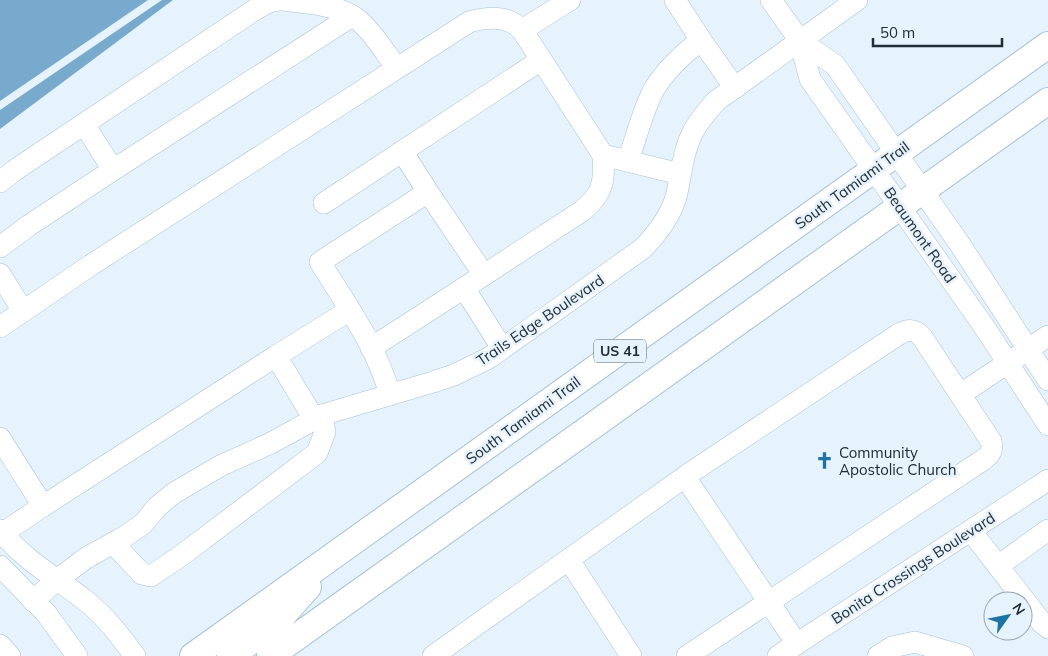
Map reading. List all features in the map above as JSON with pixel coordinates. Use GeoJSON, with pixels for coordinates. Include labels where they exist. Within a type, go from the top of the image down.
{"type":"FeatureCollection","features":[{"type":"Feature","properties":{"kind":"main road","name":"South Tamiami Trail"},"geometry":{"type":"LineString","coordinates":[[192,656],[1048,45]]}},
{"type":"Feature","properties":{"kind":"main road","name":"US 41"},"geometry":{"type":"LineString","coordinates":[[270,656],[1048,101]]}},
{"type":"Feature","properties":{"kind":"main road"},"geometry":{"type":"LineString","coordinates":[[230,656],[275,624],[340,551]]}},
{"type":"Feature","properties":{"kind":"street"},"geometry":{"type":"LineString","coordinates":[[0,182],[15,170],[256,9],[279,0]]}},
{"type":"Feature","properties":{"kind":"street"},"geometry":{"type":"LineString","coordinates":[[283,0],[328,6],[352,16],[368,29],[397,68]]}},
{"type":"Feature","properties":{"kind":"street"},"geometry":{"type":"LineString","coordinates":[[522,30],[570,0]]}},
{"type":"Feature","properties":{"kind":"street"},"geometry":{"type":"LineString","coordinates":[[675,0],[735,88]]}},
{"type":"Feature","properties":{"kind":"street","name":"Beaumont Road"},"geometry":{"type":"LineString","coordinates":[[771,0],[800,41],[835,65],[961,246],[1048,380]]}},
{"type":"Feature","properties":{"kind":"street","name":"Trails Edge Boulevard"},"geometry":{"type":"LineString","coordinates":[[33,600],[86,558],[143,524],[174,492],[220,466],[271,444],[318,417],[454,375],[489,358],[642,249],[658,233],[667,217],[675,199],[684,156],[691,135],[702,117],[716,101],[857,0]]}},
{"type":"Feature","properties":{"kind":"street"},"geometry":{"type":"LineString","coordinates":[[0,247],[28,226],[113,170],[352,16]]}},
{"type":"Feature","properties":{"kind":"street"},"geometry":{"type":"LineString","coordinates":[[0,327],[91,265],[469,22],[494,18],[516,24],[522,30],[603,155],[603,183],[598,195],[591,204],[574,217],[371,348]]}},
{"type":"Feature","properties":{"kind":"street"},"geometry":{"type":"LineString","coordinates":[[628,161],[645,109],[654,90],[680,56],[701,40]]}},
{"type":"Feature","properties":{"kind":"street","name":"Beaumont Road"},"geometry":{"type":"LineString","coordinates":[[800,41],[810,79],[985,328],[1048,425]]}},
{"type":"Feature","properties":{"kind":"street"},"geometry":{"type":"LineString","coordinates":[[324,203],[541,60]]}},
{"type":"Feature","properties":{"kind":"street"},"geometry":{"type":"LineString","coordinates":[[84,124],[113,170]]}},
{"type":"Feature","properties":{"kind":"street"},"geometry":{"type":"LineString","coordinates":[[402,151],[484,275]]}},
{"type":"Feature","properties":{"kind":"street"},"geometry":{"type":"LineString","coordinates":[[603,155],[680,174]]}},
{"type":"Feature","properties":{"kind":"street"},"geometry":{"type":"LineString","coordinates":[[390,395],[385,378],[371,348],[320,262],[428,192]]}},
{"type":"Feature","properties":{"kind":"street"},"geometry":{"type":"LineString","coordinates":[[0,274],[23,311]]}},
{"type":"Feature","properties":{"kind":"street"},"geometry":{"type":"LineString","coordinates":[[464,288],[502,348]]}},
{"type":"Feature","properties":{"kind":"street"},"geometry":{"type":"LineString","coordinates":[[135,656],[110,623],[86,601],[24,556],[1,532],[350,310]]}},
{"type":"Feature","properties":{"kind":"street"},"geometry":{"type":"LineString","coordinates":[[434,656],[685,477],[905,331],[910,330],[918,333],[991,441],[992,453],[686,656]]}},
{"type":"Feature","properties":{"kind":"street"},"geometry":{"type":"LineString","coordinates":[[960,394],[1048,336]]}},
{"type":"Feature","properties":{"kind":"street"},"geometry":{"type":"LineString","coordinates":[[113,543],[142,574],[151,576],[182,555],[317,453],[326,432],[318,417],[276,356]]}},
{"type":"Feature","properties":{"kind":"street"},"geometry":{"type":"LineString","coordinates":[[0,438],[42,506]]}},
{"type":"Feature","properties":{"kind":"street"},"geometry":{"type":"LineString","coordinates":[[685,477],[797,644]]}},
{"type":"Feature","properties":{"kind":"street","name":"Bonita Crossings Boulevard"},"geometry":{"type":"LineString","coordinates":[[778,656],[1047,482]]}},
{"type":"Feature","properties":{"kind":"street"},"geometry":{"type":"LineString","coordinates":[[998,566],[1048,530]]}},
{"type":"Feature","properties":{"kind":"street"},"geometry":{"type":"LineString","coordinates":[[971,531],[1042,623],[1048,628]]}},
{"type":"Feature","properties":{"kind":"street"},"geometry":{"type":"LineString","coordinates":[[568,560],[631,656]]}},
{"type":"Feature","properties":{"kind":"street"},"geometry":{"type":"LineString","coordinates":[[0,566],[46,613],[77,656]]}},
{"type":"Feature","properties":{"kind":"street"},"geometry":{"type":"LineString","coordinates":[[878,656],[892,647],[915,642],[963,656]]}},
{"type":"Feature","properties":{"kind":"street"},"geometry":{"type":"LineString","coordinates":[[0,646],[10,656]]}},
{"type":"Feature","properties":{"kind":"water"},"geometry":{"type":"Polygon","coordinates":[[[0,0],[148,0],[0,101],[0,0]]]}},
{"type":"Feature","properties":{"kind":"water"},"geometry":{"type":"Polygon","coordinates":[[[162,0],[173,0],[0,129],[0,110],[162,0]]]}},
{"type":"Feature","properties":{"kind":"place","name":"Community Apostolic Church"},"geometry":{"type":"Point","coordinates":[825,461]}}]}
